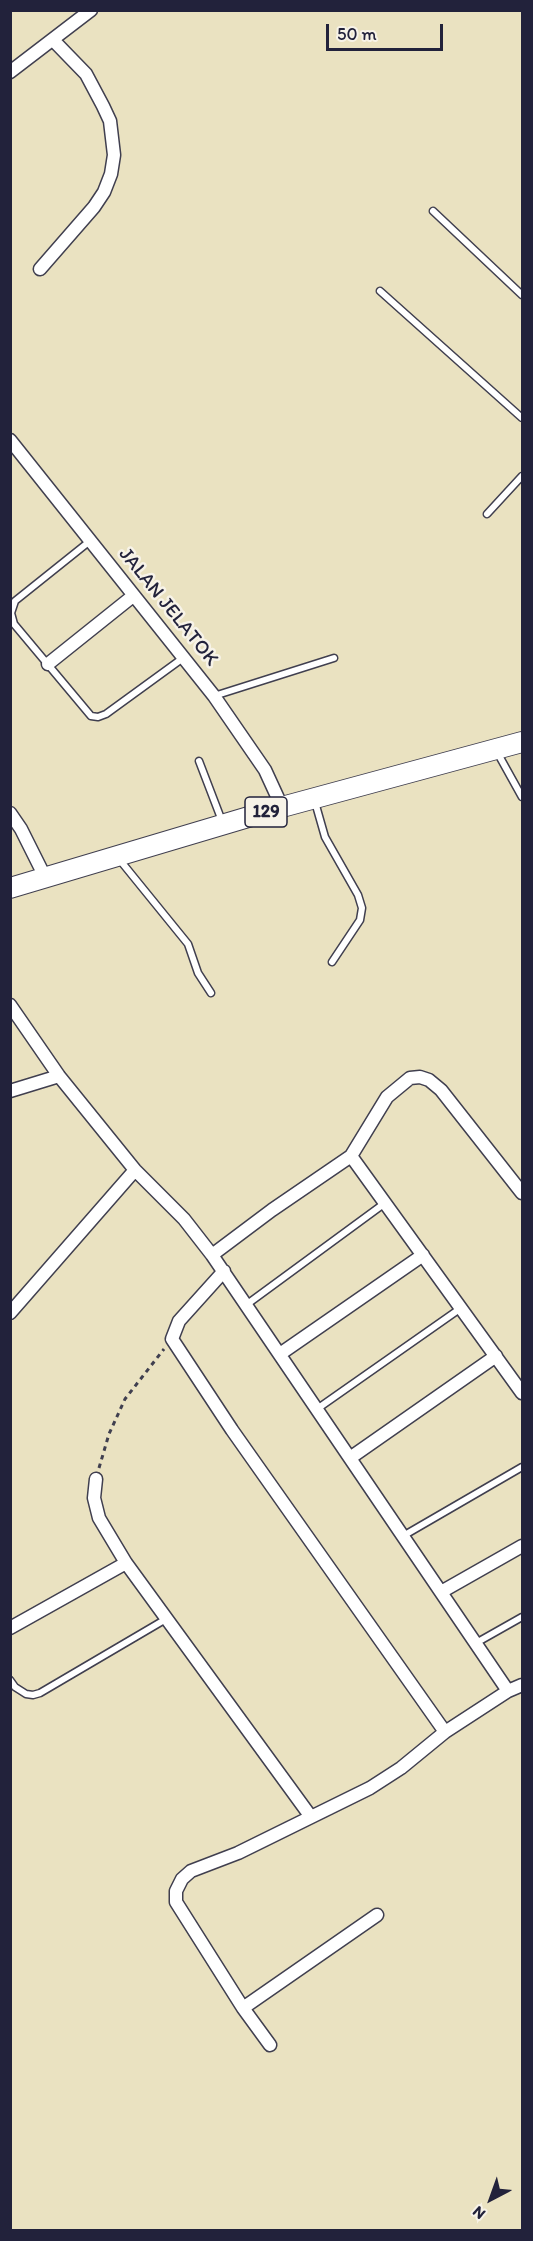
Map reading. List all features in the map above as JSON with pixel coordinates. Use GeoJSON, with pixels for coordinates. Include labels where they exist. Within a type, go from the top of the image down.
{"type":"FeatureCollection","features":[{"type":"Feature","properties":{"kind":"main road","name":"129"},"geometry":{"type":"LineString","coordinates":[[10,888],[313,798],[522,742]]}},
{"type":"Feature","properties":{"kind":"street"},"geometry":{"type":"LineString","coordinates":[[10,72],[91,10]]}},
{"type":"Feature","properties":{"kind":"street"},"geometry":{"type":"LineString","coordinates":[[40,269],[94,207],[104,192],[111,174],[114,155],[110,121],[103,106],[86,74],[54,40]]}},
{"type":"Feature","properties":{"kind":"street","name":"JALAN JELATOK"},"geometry":{"type":"LineString","coordinates":[[10,440],[214,696],[265,770],[282,807]]}},
{"type":"Feature","properties":{"kind":"street"},"geometry":{"type":"LineString","coordinates":[[48,664],[133,596]]}},
{"type":"Feature","properties":{"kind":"street"},"geometry":{"type":"LineString","coordinates":[[10,813],[21,829],[45,878]]}},
{"type":"Feature","properties":{"kind":"street"},"geometry":{"type":"LineString","coordinates":[[12,1013],[59,1076],[135,1170],[184,1219],[224,1271],[508,1691]]}},
{"type":"Feature","properties":{"kind":"street"},"geometry":{"type":"LineString","coordinates":[[10,1091],[59,1076]]}},
{"type":"Feature","properties":{"kind":"street"},"geometry":{"type":"LineString","coordinates":[[212,1255],[272,1210],[351,1156],[387,1097],[410,1078],[420,1077],[429,1080],[441,1090],[522,1193]]}},
{"type":"Feature","properties":{"kind":"street"},"geometry":{"type":"LineString","coordinates":[[351,1156],[522,1393]]}},
{"type":"Feature","properties":{"kind":"street"},"geometry":{"type":"LineString","coordinates":[[10,1313],[135,1170]]}},
{"type":"Feature","properties":{"kind":"street"},"geometry":{"type":"LineString","coordinates":[[280,1354],[423,1256]]}},
{"type":"Feature","properties":{"kind":"street"},"geometry":{"type":"LineString","coordinates":[[224,1271],[179,1321],[172,1339],[232,1430],[445,1732]]}},
{"type":"Feature","properties":{"kind":"street"},"geometry":{"type":"LineString","coordinates":[[350,1458],[495,1356]]}},
{"type":"Feature","properties":{"kind":"street"},"geometry":{"type":"LineString","coordinates":[[96,1479],[94,1498],[99,1518],[126,1563],[311,1817]]}},
{"type":"Feature","properties":{"kind":"street"},"geometry":{"type":"LineString","coordinates":[[441,1592],[522,1546]]}},
{"type":"Feature","properties":{"kind":"street"},"geometry":{"type":"LineString","coordinates":[[10,1628],[126,1563]]}},
{"type":"Feature","properties":{"kind":"street"},"geometry":{"type":"LineString","coordinates":[[270,2045],[243,2008],[176,1902],[176,1891],[182,1879],[191,1871],[238,1854],[378,1784],[445,1732],[508,1691],[522,1685]]}},
{"type":"Feature","properties":{"kind":"street"},"geometry":{"type":"LineString","coordinates":[[243,2008],[377,1915]]}},
{"type":"Feature","properties":{"kind":"lane"},"geometry":{"type":"LineString","coordinates":[[433,211],[522,295]]}},
{"type":"Feature","properties":{"kind":"lane"},"geometry":{"type":"LineString","coordinates":[[380,291],[522,418]]}},
{"type":"Feature","properties":{"kind":"lane"},"geometry":{"type":"LineString","coordinates":[[488,514],[522,476]]}},
{"type":"Feature","properties":{"kind":"lane"},"geometry":{"type":"LineString","coordinates":[[90,541],[15,601],[11,612],[14,624],[91,716],[98,717],[106,714],[183,658]]}},
{"type":"Feature","properties":{"kind":"lane"},"geometry":{"type":"LineString","coordinates":[[214,696],[334,658]]}},
{"type":"Feature","properties":{"kind":"lane"},"geometry":{"type":"LineString","coordinates":[[495,749],[522,797]]}},
{"type":"Feature","properties":{"kind":"lane"},"geometry":{"type":"LineString","coordinates":[[199,761],[223,824]]}},
{"type":"Feature","properties":{"kind":"lane"},"geometry":{"type":"LineString","coordinates":[[313,798],[325,837],[358,896],[362,908],[360,920],[332,962]]}},
{"type":"Feature","properties":{"kind":"lane"},"geometry":{"type":"LineString","coordinates":[[116,856],[188,944],[198,974],[211,993]]}},
{"type":"Feature","properties":{"kind":"lane"},"geometry":{"type":"LineString","coordinates":[[246,1305],[385,1203]]}},
{"type":"Feature","properties":{"kind":"lane"},"geometry":{"type":"LineString","coordinates":[[317,1409],[461,1308]]}},
{"type":"Feature","properties":{"kind":"lane"},"geometry":{"type":"LineString","coordinates":[[403,1536],[522,1467]]}},
{"type":"Feature","properties":{"kind":"lane"},"geometry":{"type":"LineString","coordinates":[[476,1643],[522,1617]]}},
{"type":"Feature","properties":{"kind":"lane"},"geometry":{"type":"LineString","coordinates":[[10,1680],[15,1687],[26,1694],[40,1693],[167,1618]]}},
{"type":"Feature","properties":{"kind":"path"},"geometry":{"type":"LineString","coordinates":[[96,1479],[109,1434],[125,1399],[172,1339]]}}]}
